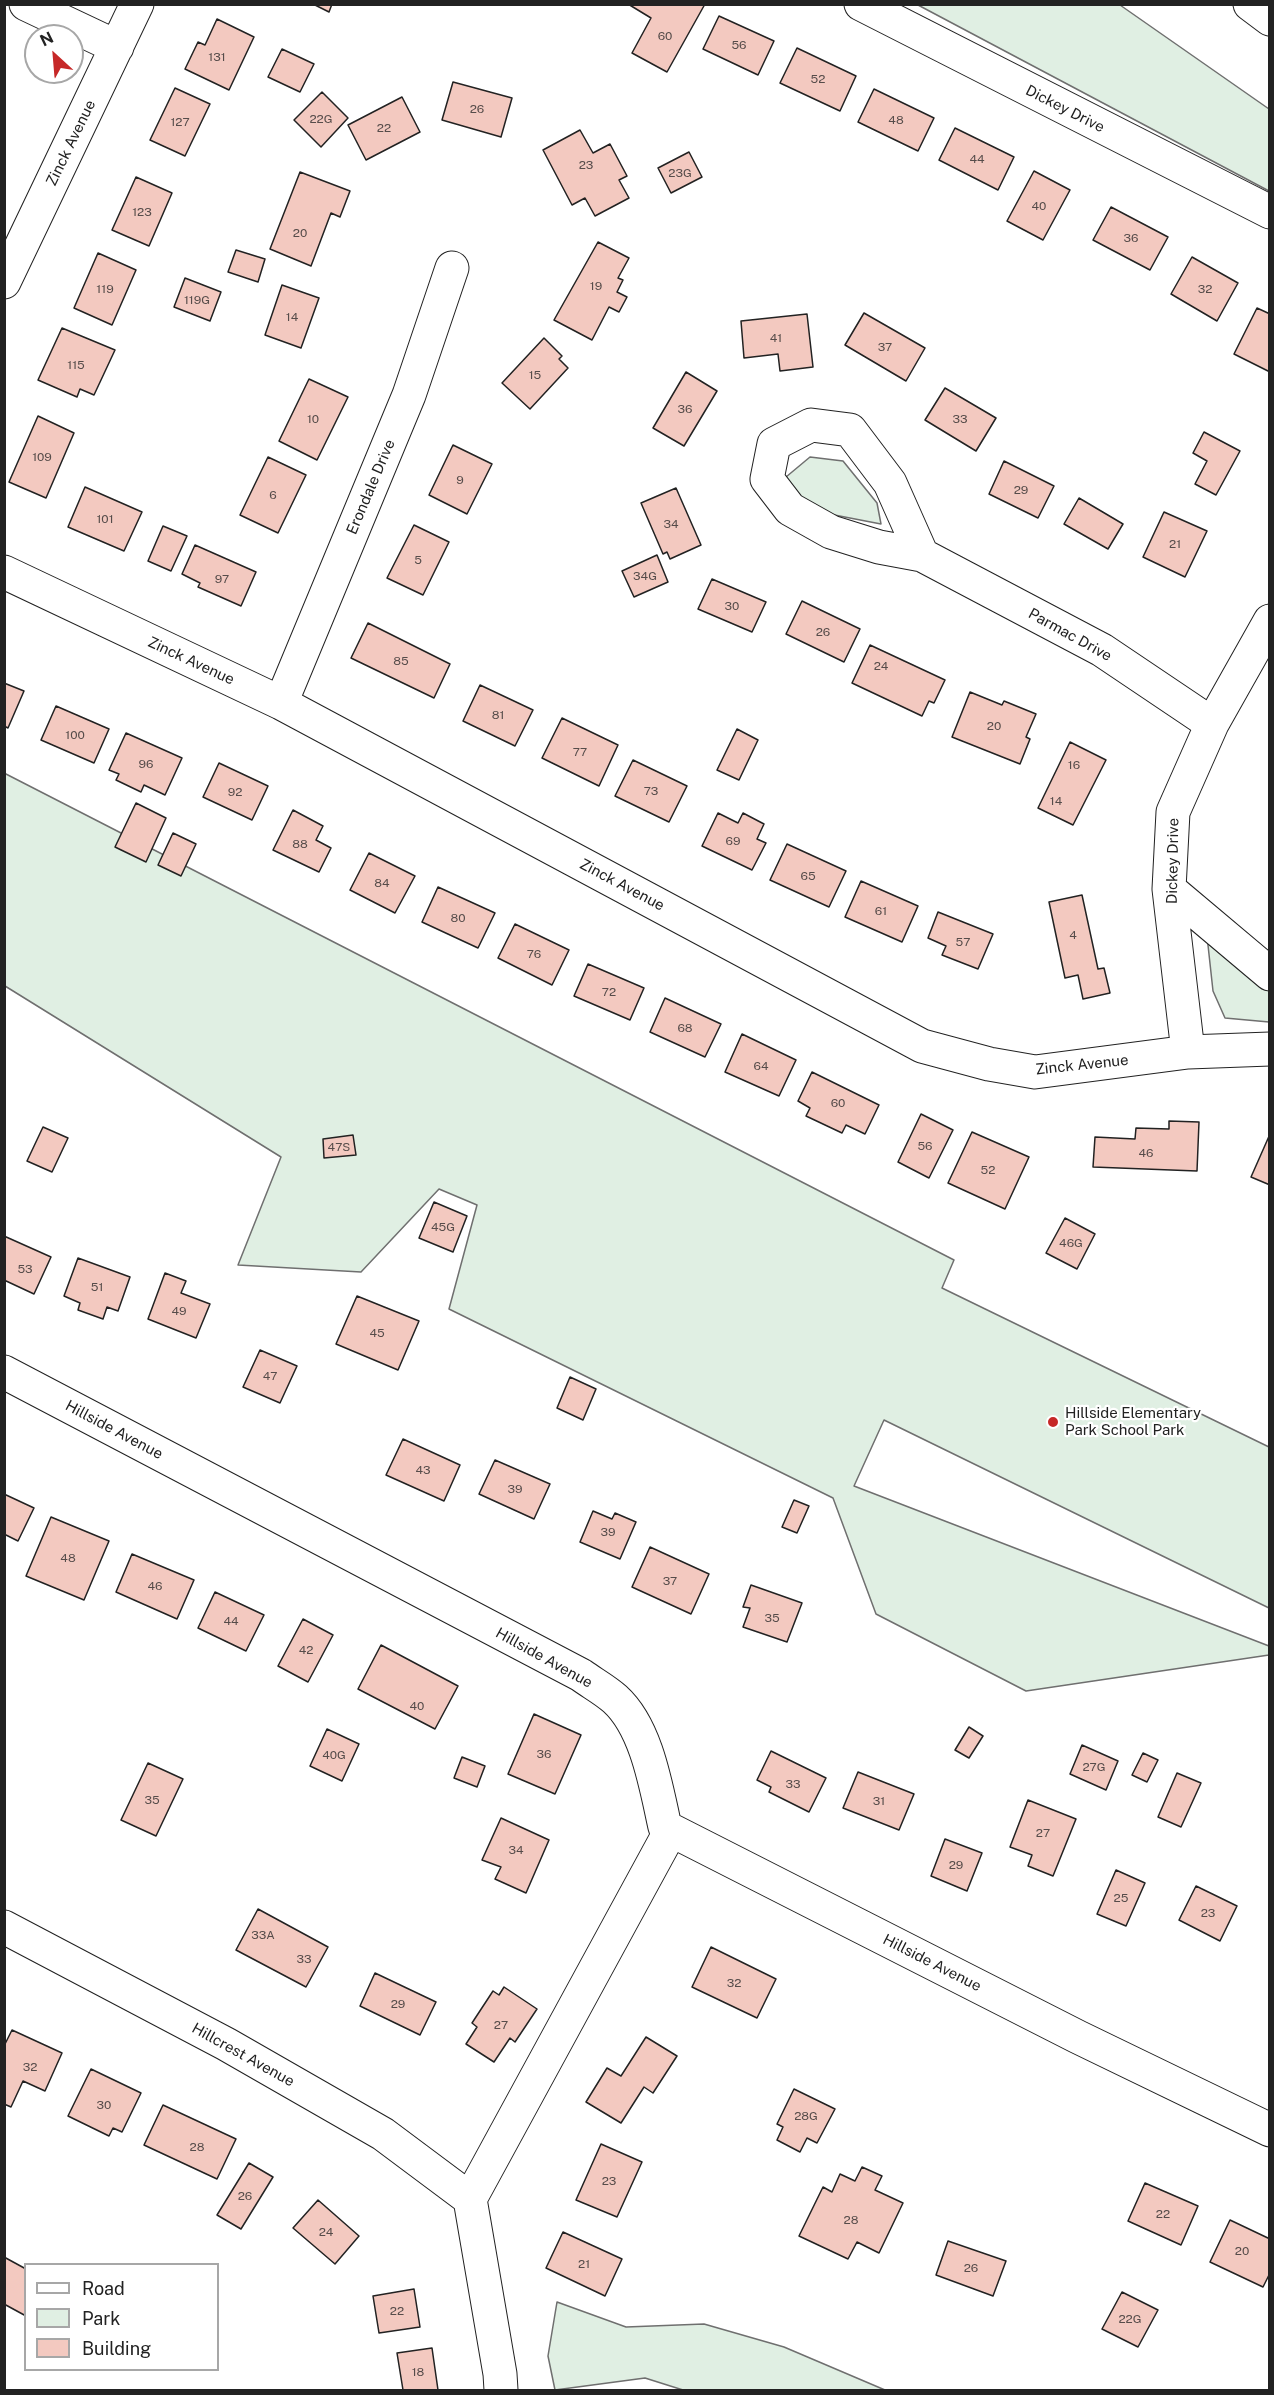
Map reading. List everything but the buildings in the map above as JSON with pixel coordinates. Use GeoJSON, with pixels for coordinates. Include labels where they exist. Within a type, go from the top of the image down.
{"type":"FeatureCollection","features":[{"type":"Feature","properties":{"kind":"street"},"geometry":{"type":"LineString","coordinates":[[26,4],[117,47]]}},
{"type":"Feature","properties":{"kind":"street","name":"Zinck Avenue"},"geometry":{"type":"LineString","coordinates":[[4,282],[137,4]]}},
{"type":"Feature","properties":{"kind":"street","name":"Dickey Drive"},"geometry":{"type":"LineString","coordinates":[[861,4],[1269,212]]}},
{"type":"Feature","properties":{"kind":"street"},"geometry":{"type":"LineString","coordinates":[[1250,4],[1269,19]]}},
{"type":"Feature","properties":{"kind":"street","name":"Erondale Drive"},"geometry":{"type":"LineString","coordinates":[[281,703],[409,395],[453,268]]}},
{"type":"Feature","properties":{"kind":"street","name":"Parmac Drive"},"geometry":{"type":"LineString","coordinates":[[922,555],[890,483],[850,429],[811,425],[774,444],[767,479],[790,509],[831,532],[879,547],[922,555],[1102,650],[1212,724]]}},
{"type":"Feature","properties":{"kind":"street","name":"Zinck Avenue"},"geometry":{"type":"LineString","coordinates":[[4,572],[281,703],[922,1046],[989,1064],[1035,1072],[1188,1052],[1269,1049]]}},
{"type":"Feature","properties":{"kind":"street","name":"Dickey Drive"},"geometry":{"type":"LineString","coordinates":[[1188,1052],[1169,889],[1173,812],[1212,724],[1269,621]]}},
{"type":"Feature","properties":{"kind":"street"},"geometry":{"type":"LineString","coordinates":[[1169,889],[1269,974]]}},
{"type":"Feature","properties":{"kind":"street","name":"Hillside Avenue"},"geometry":{"type":"LineString","coordinates":[[4,1372],[581,1676],[616,1700],[633,1725],[651,1762],[665,1827],[1078,2037],[1266,2119]]}},
{"type":"Feature","properties":{"kind":"street"},"geometry":{"type":"LineString","coordinates":[[501,2391],[470,2199],[671,1830]]}},
{"type":"Feature","properties":{"kind":"street","name":"Hillcrest Avenue"},"geometry":{"type":"LineString","coordinates":[[4,1927],[226,2044],[383,2134],[470,2199]]}},
{"type":"Feature","properties":{"kind":"green space"},"geometry":{"type":"Polygon","coordinates":[[[918,5],[1120,5],[1269,109],[1269,191],[918,5]]]}},
{"type":"Feature","properties":{"kind":"green space"},"geometry":{"type":"Polygon","coordinates":[[[810,457],[843,461],[877,503],[881,524],[824,513],[801,498],[786,477],[810,457]]]}},
{"type":"Feature","properties":{"kind":"green space"},"geometry":{"type":"Polygon","coordinates":[[[4,773],[954,1260],[942,1288],[1269,1447],[1269,1608],[884,1420],[854,1486],[1269,1646],[1269,1655],[1026,1691],[876,1614],[833,1498],[449,1309],[477,1205],[439,1189],[361,1272],[238,1265],[281,1157],[5,986],[4,773]]]}},
{"type":"Feature","properties":{"kind":"green space"},"geometry":{"type":"Polygon","coordinates":[[[1207,936],[1269,982],[1269,1022],[1225,1018],[1213,991],[1207,936]]]}},
{"type":"Feature","properties":{"kind":"green space"},"geometry":{"type":"Polygon","coordinates":[[[557,2302],[626,2327],[704,2324],[784,2347],[885,2390],[683,2390],[645,2378],[555,2390],[548,2356],[557,2302]]]}},
{"type":"Feature","properties":{"kind":"place","name":"Hillside Elementary Park School Park"},"geometry":{"type":"Point","coordinates":[1053,1422]}}]}
